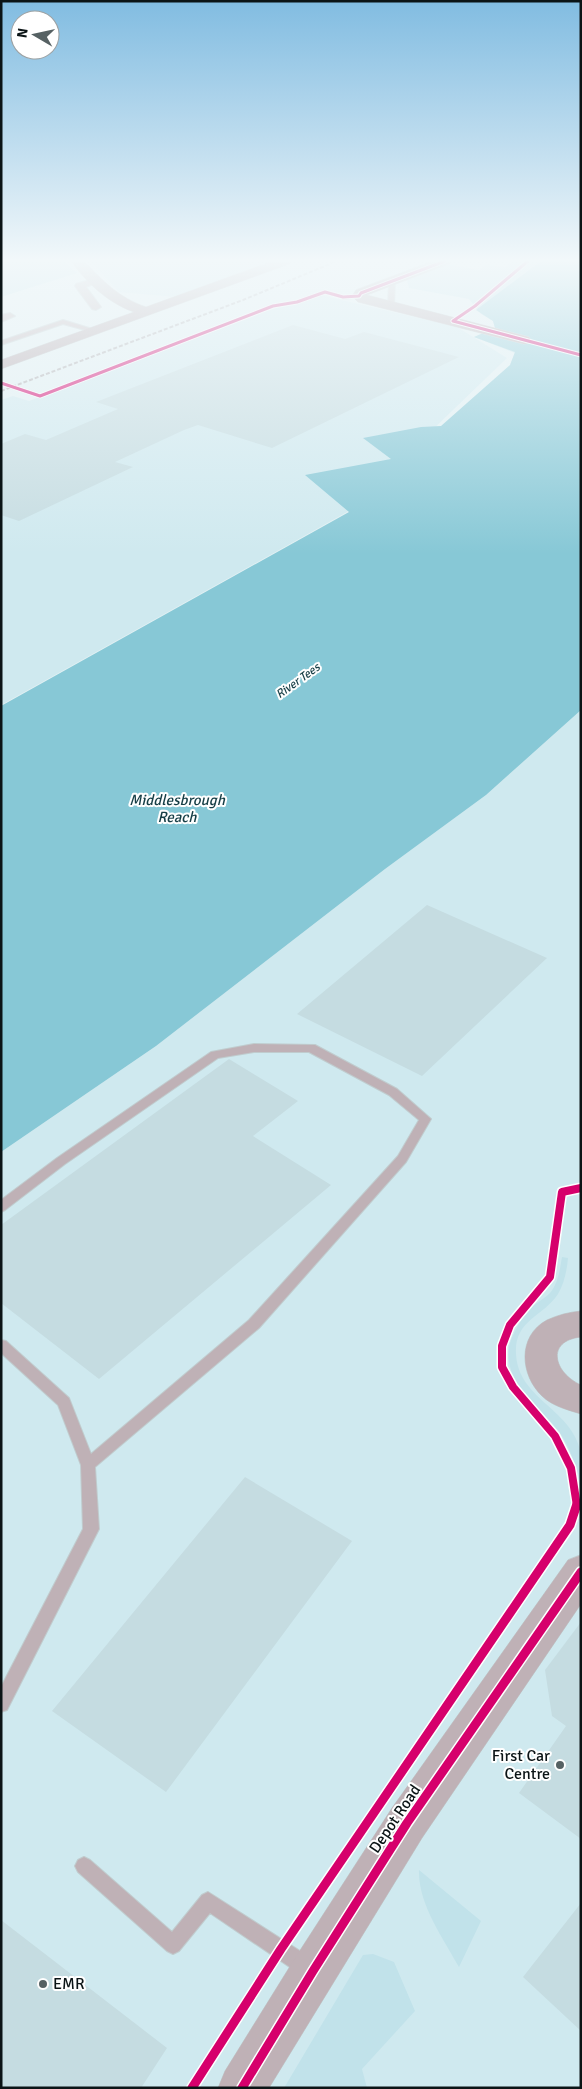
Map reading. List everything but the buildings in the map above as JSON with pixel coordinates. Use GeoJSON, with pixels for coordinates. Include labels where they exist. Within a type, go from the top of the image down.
{"type":"FeatureCollection","features":[{"type":"Feature","properties":{"kind":"main road"},"geometry":{"type":"LineString","coordinates":[[1,365],[19,358]]}},
{"type":"Feature","properties":{"kind":"street"},"geometry":{"type":"LineString","coordinates":[[581,1324],[562,1328],[550,1335],[542,1346],[540,1359],[544,1372],[552,1385],[566,1394],[581,1400]]}},
{"type":"Feature","properties":{"kind":"street","name":"Depot Road"},"geometry":{"type":"LineString","coordinates":[[242,2088],[313,1971],[407,1823],[581,1572]]}},
{"type":"Feature","properties":{"kind":"lane"},"geometry":{"type":"LineString","coordinates":[[1,1208],[61,1160],[215,1055],[254,1048],[311,1048],[393,1092],[425,1119],[402,1159],[254,1324],[88,1465]]}},
{"type":"Feature","properties":{"kind":"lane"},"geometry":{"type":"LineString","coordinates":[[1,1345],[64,1402],[88,1465],[91,1529],[1,1704]]}},
{"type":"Feature","properties":{"kind":"lane"},"geometry":{"type":"LineString","coordinates":[[84,1866],[173,1945],[208,1901],[313,1971]]}},
{"type":"Feature","properties":{"kind":"shaded area"},"geometry":{"type":"Polygon","coordinates":[[[142,358],[506,358],[347,512],[1,705],[1,400],[13,396],[29,401],[142,358]]]}},
{"type":"Feature","properties":{"kind":"shaded area"},"geometry":{"type":"Polygon","coordinates":[[[581,710],[581,2088],[1,2088],[1,1152],[156,1046],[385,869],[486,795],[581,710]]]}},
{"type":"Feature","properties":{"kind":"shaded area"},"geometry":{"type":"Polygon","coordinates":[[[562,1257],[568,1258],[565,1277],[560,1290],[552,1302],[524,1326],[517,1343],[516,1354],[519,1369],[525,1382],[566,1423],[574,1435],[581,1453],[581,1483],[567,1444],[552,1423],[516,1381],[508,1357],[510,1343],[521,1321],[534,1305],[550,1293],[555,1285],[562,1257]]]}},
{"type":"Feature","properties":{"kind":"shaded area"},"geometry":{"type":"Polygon","coordinates":[[[419,1870],[481,1921],[459,1967],[427,1908],[420,1883],[419,1870]]]}},
{"type":"Feature","properties":{"kind":"shaded area"},"geometry":{"type":"Polygon","coordinates":[[[373,1954],[394,1962],[415,2011],[362,2069],[367,2088],[284,2088],[363,1955],[373,1954]]]}},
{"type":"Feature","properties":{"kind":"water","name":"Middlesbrough Reach"},"geometry":{"type":"Polygon","coordinates":[[[513,358],[581,358],[581,710],[486,795],[385,869],[156,1046],[1,1152],[1,706],[349,512],[305,475],[391,459],[363,438],[421,427],[441,426],[510,365],[513,358]]]}},
{"type":"Feature","properties":{"kind":"railway"},"geometry":{"type":"LineString","coordinates":[[1,391],[87,358]]}},
{"type":"Feature","properties":{"kind":"cycle path"},"geometry":{"type":"LineString","coordinates":[[1,383],[40,396],[137,358]]}},
{"type":"Feature","properties":{"kind":"cycle path"},"geometry":{"type":"LineString","coordinates":[[192,2088],[281,1949],[570,1525],[577,1505],[571,1468],[555,1436],[513,1387],[502,1367],[502,1346],[510,1325],[550,1277],[562,1192],[581,1188]]}},
{"type":"Feature","properties":{"kind":"cycle path"},"geometry":{"type":"LineString","coordinates":[[242,2088],[313,1971],[407,1823],[581,1572]]}},
{"type":"Feature","properties":{"kind":"place","name":"First Car Centre"},"geometry":{"type":"Point","coordinates":[560,1765]}},
{"type":"Feature","properties":{"kind":"place","name":"EMR"},"geometry":{"type":"Point","coordinates":[43,1984]}},
{"type":"Feature","properties":{"kind":"water label","name":"River Tees"},"geometry":{"type":"Point","coordinates":[298,681]}}]}
